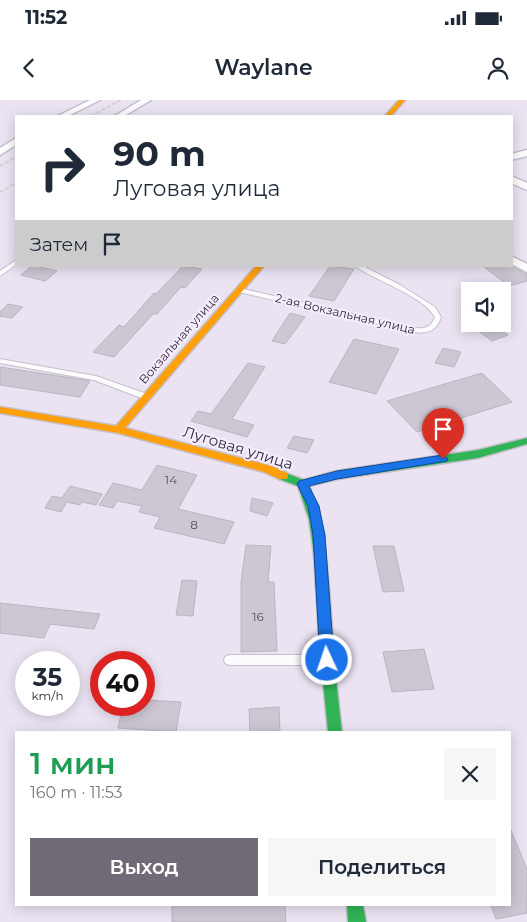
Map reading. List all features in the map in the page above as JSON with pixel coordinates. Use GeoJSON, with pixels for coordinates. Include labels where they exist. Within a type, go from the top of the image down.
{"type":"FeatureCollection","features":[{"type":"Feature","properties":{"kind":"street"},"geometry":{"type":"LineString","coordinates":[[64,115],[96,100]]}},
{"type":"Feature","properties":{"kind":"street"},"geometry":{"type":"LineString","coordinates":[[122,115],[148,100]]}},
{"type":"Feature","properties":{"kind":"street"},"geometry":{"type":"LineString","coordinates":[[389,115],[402,100]]}},
{"type":"Feature","properties":{"kind":"street"},"geometry":{"type":"LineString","coordinates":[[0,137],[15,141]]}},
{"type":"Feature","properties":{"kind":"street"},"geometry":{"type":"LineString","coordinates":[[0,152],[15,142]]}},
{"type":"Feature","properties":{"kind":"street"},"geometry":{"type":"LineString","coordinates":[[513,156],[527,153]]}},
{"type":"Feature","properties":{"kind":"street"},"geometry":{"type":"LineString","coordinates":[[513,179],[527,187]]}},
{"type":"Feature","properties":{"kind":"street"},"geometry":{"type":"LineString","coordinates":[[513,260],[527,269]]}},
{"type":"Feature","properties":{"kind":"street","name":"Вокзальная улица"},"geometry":{"type":"LineString","coordinates":[[118,430],[259,267]]}},
{"type":"Feature","properties":{"kind":"street","name":"Луговая улица"},"geometry":{"type":"LineString","coordinates":[[0,410],[118,430],[266,469],[303,484],[337,475],[478,454],[527,441]]}},
{"type":"Feature","properties":{"kind":"street"},"geometry":{"type":"LineString","coordinates":[[303,484],[314,506],[319,535],[327,660],[335,731]]}},
{"type":"Feature","properties":{"kind":"street"},"geometry":{"type":"LineString","coordinates":[[355,906],[357,922]]}},
{"type":"Feature","properties":{"kind":"lane"},"geometry":{"type":"LineString","coordinates":[[0,274],[15,263]]}},
{"type":"Feature","properties":{"kind":"lane","name":"2-ая Вокзальная улица"},"geometry":{"type":"LineString","coordinates":[[239,290],[414,330],[429,330],[436,325],[438,317],[433,308],[398,286],[360,267]]}},
{"type":"Feature","properties":{"kind":"lane"},"geometry":{"type":"LineString","coordinates":[[0,362],[96,378],[147,397]]}},
{"type":"Feature","properties":{"kind":"lane"},"geometry":{"type":"LineString","coordinates":[[229,660],[327,660]]}},
{"type":"Feature","properties":{"kind":"building"},"geometry":{"type":"Polygon","coordinates":[[[31,267],[57,271],[45,281],[21,275],[31,267]]]}},
{"type":"Feature","properties":{"kind":"building"},"geometry":{"type":"Polygon","coordinates":[[[182,267],[202,269],[185,288],[181,287],[157,314],[153,314],[114,357],[93,352],[119,325],[124,327],[154,293],[156,294],[182,267]]]}},
{"type":"Feature","properties":{"kind":"building"},"geometry":{"type":"Polygon","coordinates":[[[329,267],[354,269],[334,301],[309,296],[329,267]]]}},
{"type":"Feature","properties":{"kind":"building"},"geometry":{"type":"Polygon","coordinates":[[[484,267],[513,267],[527,274],[527,281],[511,285],[511,282],[504,282],[484,267]]]}},
{"type":"Feature","properties":{"kind":"building"},"geometry":{"type":"Polygon","coordinates":[[[8,304],[23,307],[12,318],[0,316],[0,312],[8,304]]]}},
{"type":"Feature","properties":{"kind":"building"},"geometry":{"type":"Polygon","coordinates":[[[290,313],[305,317],[285,344],[272,341],[290,313]]]}},
{"type":"Feature","properties":{"kind":"building"},"geometry":{"type":"Polygon","coordinates":[[[480,332],[504,332],[508,335],[492,341],[480,332]]]}},
{"type":"Feature","properties":{"kind":"building"},"geometry":{"type":"Polygon","coordinates":[[[354,339],[399,349],[376,394],[329,382],[354,339]]]}},
{"type":"Feature","properties":{"kind":"building"},"geometry":{"type":"Polygon","coordinates":[[[443,348],[461,352],[454,367],[435,363],[443,348]]]}},
{"type":"Feature","properties":{"kind":"building"},"geometry":{"type":"Polygon","coordinates":[[[248,363],[265,367],[232,419],[254,425],[247,437],[191,421],[198,411],[211,414],[248,363]]]}},
{"type":"Feature","properties":{"kind":"building"},"geometry":{"type":"Polygon","coordinates":[[[0,367],[90,381],[80,397],[0,385],[0,367]]]}},
{"type":"Feature","properties":{"kind":"building"},"geometry":{"type":"Polygon","coordinates":[[[482,373],[512,402],[417,432],[387,401],[482,373]]]}},
{"type":"Feature","properties":{"kind":"building"},"geometry":{"type":"Polygon","coordinates":[[[294,436],[314,440],[307,453],[287,448],[294,436]]]}},
{"type":"Feature","properties":{"kind":"building"},"geometry":{"type":"Polygon","coordinates":[[[157,465],[197,475],[178,509],[234,522],[224,544],[154,528],[160,517],[139,512],[142,506],[117,501],[113,508],[99,505],[113,483],[142,490],[157,465]]]}},
{"type":"Feature","properties":{"kind":"building"},"geometry":{"type":"Polygon","coordinates":[[[70,486],[102,494],[96,505],[81,502],[80,505],[67,502],[61,512],[45,508],[52,496],[62,498],[70,486]]]}},
{"type":"Feature","properties":{"kind":"building"},"geometry":{"type":"Polygon","coordinates":[[[252,498],[273,503],[267,516],[250,511],[252,498]]]}},
{"type":"Feature","properties":{"kind":"building"},"geometry":{"type":"Polygon","coordinates":[[[246,545],[271,546],[268,582],[274,582],[277,651],[241,652],[241,582],[246,545]]]}},
{"type":"Feature","properties":{"kind":"building"},"geometry":{"type":"Polygon","coordinates":[[[373,546],[394,546],[404,591],[383,592],[373,546]]]}},
{"type":"Feature","properties":{"kind":"building"},"geometry":{"type":"Polygon","coordinates":[[[182,580],[197,581],[193,616],[176,615],[182,580]]]}},
{"type":"Feature","properties":{"kind":"building"},"geometry":{"type":"Polygon","coordinates":[[[0,603],[100,614],[94,629],[50,624],[44,638],[0,633],[0,603]]]}},
{"type":"Feature","properties":{"kind":"building"},"geometry":{"type":"Polygon","coordinates":[[[424,649],[434,689],[392,692],[383,652],[424,649]]]}},
{"type":"Feature","properties":{"kind":"building"},"geometry":{"type":"Polygon","coordinates":[[[155,701],[181,702],[176,731],[118,728],[121,716],[155,716],[155,701]]]}},
{"type":"Feature","properties":{"kind":"building"},"geometry":{"type":"Polygon","coordinates":[[[279,707],[280,731],[250,731],[249,709],[279,707]]]}},
{"type":"Feature","properties":{"kind":"building"},"geometry":{"type":"Polygon","coordinates":[[[511,830],[527,869],[527,913],[496,919],[491,906],[511,906],[511,830]]]}},
{"type":"Feature","properties":{"kind":"building"},"geometry":{"type":"Polygon","coordinates":[[[172,906],[285,906],[286,922],[172,922],[172,906]]]}},
{"type":"Feature","properties":{"kind":"railway"},"geometry":{"type":"LineString","coordinates":[[93,115],[121,100]]}},
{"type":"Feature","properties":{"kind":"railway"},"geometry":{"type":"LineString","coordinates":[[0,166],[15,158]]}},
{"type":"Feature","properties":{"kind":"railway"},"geometry":{"type":"LineString","coordinates":[[0,192],[15,184]]}},
{"type":"Feature","properties":{"kind":"traffic: fast"},"geometry":{"type":"LineString","coordinates":[[283,476],[303,484],[337,475],[478,454],[527,441]]}},
{"type":"Feature","properties":{"kind":"traffic: fast"},"geometry":{"type":"LineString","coordinates":[[303,484],[310,501],[318,536],[335,731]]}},
{"type":"Feature","properties":{"kind":"traffic: fast"},"geometry":{"type":"LineString","coordinates":[[355,906],[357,922]]}},
{"type":"Feature","properties":{"kind":"traffic: slow"},"geometry":{"type":"LineString","coordinates":[[389,115],[402,100]]}},
{"type":"Feature","properties":{"kind":"traffic: slow"},"geometry":{"type":"LineString","coordinates":[[118,430],[259,267]]}},
{"type":"Feature","properties":{"kind":"traffic: slow"},"geometry":{"type":"LineString","coordinates":[[0,410],[118,430],[267,469],[283,476]]}},
{"type":"Feature","properties":{"kind":"route"},"geometry":{"type":"LineString","coordinates":[[327,660],[319,535],[314,506],[303,484],[337,475],[443,459]]}}]}
